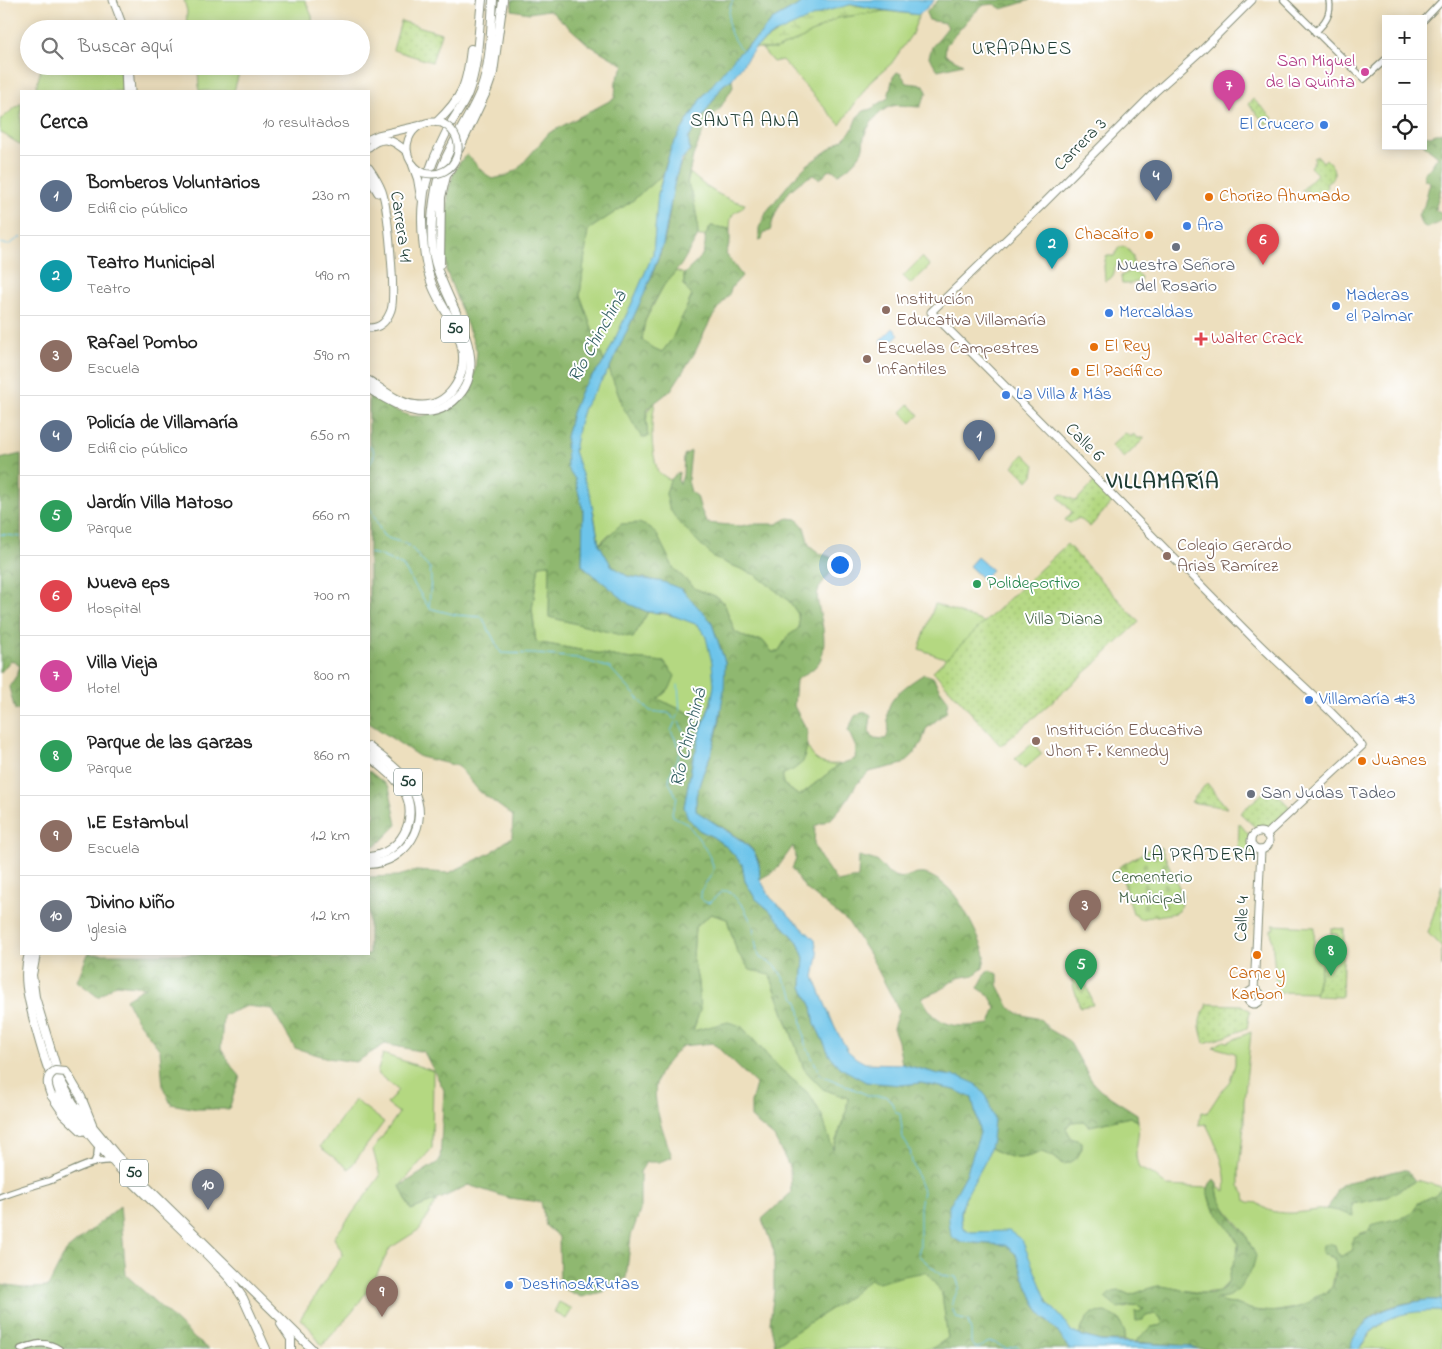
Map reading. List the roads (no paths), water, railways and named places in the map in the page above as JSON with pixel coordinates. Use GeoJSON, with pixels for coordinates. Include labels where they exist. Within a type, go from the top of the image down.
{"type":"FeatureCollection","features":[{"type":"Feature","properties":{"kind":"highway"},"geometry":{"type":"LineString","coordinates":[[439,123],[455,105],[464,86],[470,59],[477,0]]}},
{"type":"Feature","properties":{"kind":"highway","name":"50"},"geometry":{"type":"LineString","coordinates":[[370,382],[396,399],[422,406],[445,397],[456,387],[462,374],[462,346],[458,334],[433,286],[427,269],[422,215],[425,189],[433,164],[464,101],[471,82],[476,59],[482,0]]}},
{"type":"Feature","properties":{"kind":"highway","name":"50"},"geometry":{"type":"LineString","coordinates":[[370,389],[394,404],[428,413],[443,408],[455,400],[462,391],[471,369],[470,352],[465,335],[441,280],[435,260],[433,247],[436,188],[442,167],[481,88],[487,61],[493,0]]}},
{"type":"Feature","properties":{"kind":"highway"},"geometry":{"type":"LineString","coordinates":[[459,149],[480,106],[493,73],[503,0]]}},
{"type":"Feature","properties":{"kind":"highway"},"geometry":{"type":"LineString","coordinates":[[441,280],[439,237],[441,197],[446,176],[453,164]]}},
{"type":"Feature","properties":{"kind":"highway"},"geometry":{"type":"LineString","coordinates":[[413,165],[421,193],[422,215]]}},
{"type":"Feature","properties":{"kind":"highway","name":"50"},"geometry":{"type":"LineString","coordinates":[[370,748],[409,784],[416,798],[419,816],[416,831],[411,841],[403,850],[390,859],[370,864]]}},
{"type":"Feature","properties":{"kind":"highway","name":"50"},"geometry":{"type":"LineString","coordinates":[[370,757],[398,782],[407,797],[410,812],[408,827],[398,843],[384,853],[370,857]]}},
{"type":"Feature","properties":{"kind":"highway","name":"50"},"geometry":{"type":"LineString","coordinates":[[29,955],[26,972],[27,992],[45,1061],[57,1090],[96,1143],[112,1161],[231,1280],[243,1298],[267,1349]]}},
{"type":"Feature","properties":{"kind":"highway","name":"50"},"geometry":{"type":"LineString","coordinates":[[36,955],[32,975],[34,990],[53,1060],[68,1096],[93,1128],[146,1186],[312,1349]]}},
{"type":"Feature","properties":{"kind":"highway"},"geometry":{"type":"LineString","coordinates":[[93,1128],[88,1112],[66,1072],[55,1071],[48,1078],[47,1084],[51,1095],[64,1114],[96,1143]]}},
{"type":"Feature","properties":{"kind":"highway"},"geometry":{"type":"LineString","coordinates":[[268,1307],[289,1335],[292,1344],[291,1349]]}},
{"type":"Feature","properties":{"kind":"main road"},"geometry":{"type":"LineString","coordinates":[[113,0],[121,20]]}},
{"type":"Feature","properties":{"kind":"main road","name":"Carrera 3"},"geometry":{"type":"LineString","coordinates":[[931,312],[1155,92],[1202,50],[1252,0]]}},
{"type":"Feature","properties":{"kind":"main road"},"geometry":{"type":"LineString","coordinates":[[125,75],[126,90]]}},
{"type":"Feature","properties":{"kind":"main road"},"geometry":{"type":"LineString","coordinates":[[130,75],[131,90]]}},
{"type":"Feature","properties":{"kind":"main road"},"geometry":{"type":"LineString","coordinates":[[370,139],[428,122],[439,123],[453,132],[459,149],[453,164],[442,172],[433,174],[424,173],[413,165],[407,152],[397,142],[378,140],[370,146]]}},
{"type":"Feature","properties":{"kind":"main road"},"geometry":{"type":"LineString","coordinates":[[407,152],[409,137],[419,126]]}},
{"type":"Feature","properties":{"kind":"main road","name":"Carrera 41"},"geometry":{"type":"LineString","coordinates":[[370,170],[382,190],[386,205],[393,292],[391,311],[385,318]]}},
{"type":"Feature","properties":{"kind":"main road","name":"Carrera 41"},"geometry":{"type":"LineString","coordinates":[[370,180],[381,203],[388,295],[385,318]]}},
{"type":"Feature","properties":{"kind":"main road","name":"Calle 6"},"geometry":{"type":"LineString","coordinates":[[931,312],[1362,746],[1266,835]]}},
{"type":"Feature","properties":{"kind":"main road"},"geometry":{"type":"LineString","coordinates":[[370,323],[385,318]]}},
{"type":"Feature","properties":{"kind":"main road"},"geometry":{"type":"LineString","coordinates":[[370,328],[376,327],[385,318]]}},
{"type":"Feature","properties":{"kind":"main road"},"geometry":{"type":"LineString","coordinates":[[1258,832],[1266,835],[1267,847],[1257,850],[1252,844],[1253,837],[1258,832]]}},
{"type":"Feature","properties":{"kind":"main road","name":"Calle 4"},"geometry":{"type":"LineString","coordinates":[[1254,990],[1261,850]]}},
{"type":"Feature","properties":{"kind":"street"},"geometry":{"type":"LineString","coordinates":[[1284,0],[1364,79],[1385,60]]}},
{"type":"Feature","properties":{"kind":"street"},"geometry":{"type":"LineString","coordinates":[[1315,32],[1325,23],[1330,11],[1329,0]]}},
{"type":"Feature","properties":{"kind":"street"},"geometry":{"type":"LineString","coordinates":[[1427,17],[1442,1]]}},
{"type":"Feature","properties":{"kind":"street"},"geometry":{"type":"LineString","coordinates":[[94,1163],[97,1155],[96,1143]]}},
{"type":"Feature","properties":{"kind":"street"},"geometry":{"type":"LineString","coordinates":[[0,1197],[94,1163],[104,1160],[112,1161]]}},
{"type":"Feature","properties":{"kind":"street"},"geometry":{"type":"LineString","coordinates":[[21,1349],[36,1344],[46,1344],[59,1349]]}},
{"type":"Feature","properties":{"kind":"water"},"geometry":{"type":"Polygon","coordinates":[[[814,0],[935,0],[919,15],[853,4],[823,12],[772,35],[755,48],[732,79],[723,85],[688,139],[690,150],[681,160],[675,180],[663,244],[646,290],[609,369],[584,407],[579,423],[574,451],[590,494],[599,544],[611,565],[627,576],[663,582],[681,589],[711,621],[725,662],[724,689],[712,751],[696,796],[696,811],[742,841],[754,852],[759,864],[760,879],[770,897],[815,940],[818,956],[814,977],[835,1028],[848,1051],[865,1063],[902,1064],[939,1074],[960,1077],[976,1084],[987,1097],[994,1120],[992,1140],[987,1158],[966,1196],[961,1210],[963,1228],[971,1232],[1009,1231],[1022,1240],[1048,1303],[1071,1331],[1100,1341],[1189,1346],[1198,1349],[1069,1349],[1057,1331],[1043,1317],[1035,1303],[1016,1254],[1005,1245],[960,1242],[951,1236],[949,1206],[966,1175],[980,1133],[972,1098],[955,1090],[921,1083],[901,1085],[866,1082],[839,1067],[830,1056],[815,1024],[812,1007],[802,987],[804,958],[798,942],[769,910],[755,898],[745,881],[742,864],[728,848],[699,830],[688,818],[684,807],[693,758],[711,703],[714,685],[712,663],[706,637],[698,625],[666,613],[648,612],[629,604],[582,565],[583,510],[575,479],[567,467],[566,437],[572,413],[582,388],[604,362],[653,254],[658,194],[671,148],[700,100],[736,56],[758,37],[772,20],[802,3],[814,0]]]}},
{"type":"Feature","properties":{"kind":"water"},"geometry":{"type":"Polygon","coordinates":[[[893,328],[899,334],[886,347],[880,341],[893,328]]]}},
{"type":"Feature","properties":{"kind":"water"},"geometry":{"type":"Polygon","coordinates":[[[977,557],[992,570],[983,579],[969,566],[977,557]]]}},
{"type":"Feature","properties":{"kind":"water"},"geometry":{"type":"Polygon","coordinates":[[[1427,1300],[1442,1300],[1442,1311],[1417,1312],[1395,1317],[1375,1328],[1359,1349],[1350,1349],[1355,1336],[1372,1317],[1398,1306],[1427,1300]]]}},
{"type":"Feature","properties":{"kind":"waterway"},"geometry":{"type":"LineString","coordinates":[[733,0],[728,20],[729,27],[734,40],[743,51]]}},
{"type":"Feature","properties":{"kind":"waterway"},"geometry":{"type":"LineString","coordinates":[[0,243],[8,245],[20,238]]}},
{"type":"Feature","properties":{"kind":"waterway"},"geometry":{"type":"LineString","coordinates":[[370,446],[374,455],[370,463]]}},
{"type":"Feature","properties":{"kind":"waterway"},"geometry":{"type":"LineString","coordinates":[[370,508],[383,535],[408,545],[430,568],[429,607]]}},
{"type":"Feature","properties":{"kind":"waterway"},"geometry":{"type":"LineString","coordinates":[[0,534],[20,537]]}},
{"type":"Feature","properties":{"kind":"waterway","name":"Río Chinchiná"},"geometry":{"type":"LineString","coordinates":[[370,553],[379,555],[403,566],[429,608],[456,615],[482,617],[501,653],[577,658],[610,668],[650,711],[668,713],[673,719]]}},
{"type":"Feature","properties":{"kind":"waterway","name":"Río Chinchiná"},"geometry":{"type":"LineString","coordinates":[[678,685],[680,711],[671,731],[680,748],[669,782],[677,798],[672,812],[673,816],[684,821],[690,828],[704,846],[711,860],[713,871],[703,887],[701,899],[709,903],[722,891],[729,891],[743,906],[753,926],[757,951],[761,958],[776,966],[799,1004],[805,1044],[821,1075],[870,1096],[886,1096],[891,1101],[895,1111],[900,1114],[903,1138],[910,1150],[912,1162],[923,1191],[920,1207],[920,1245],[918,1255],[941,1275],[956,1277],[959,1286],[953,1302],[954,1314],[957,1318],[968,1321],[971,1331],[971,1343],[976,1348],[992,1342],[1006,1349],[1017,1346],[1021,1349]]}},
{"type":"Feature","properties":{"kind":"waterway","name":"Río Chinchiná"},"geometry":{"type":"LineString","coordinates":[[679,722],[686,736],[698,747]]}},
{"type":"Feature","properties":{"kind":"place","name":"San Miguel de la Quinta"},"geometry":{"type":"Point","coordinates":[1365,72]}},
{"type":"Feature","properties":{"kind":"place","name":"Villa Vieja"},"geometry":{"type":"Point","coordinates":[1229,111]}},
{"type":"Feature","properties":{"kind":"place","name":"El Crucero"},"geometry":{"type":"Point","coordinates":[1324,125]}},
{"type":"Feature","properties":{"kind":"place","name":"Chorizo Ahumado"},"geometry":{"type":"Point","coordinates":[1209,197]}},
{"type":"Feature","properties":{"kind":"place","name":"Policía de Villamaría"},"geometry":{"type":"Point","coordinates":[1156,201]}},
{"type":"Feature","properties":{"kind":"place","name":"Ara"},"geometry":{"type":"Point","coordinates":[1187,226]}},
{"type":"Feature","properties":{"kind":"place","name":"Chacaíto"},"geometry":{"type":"Point","coordinates":[1149,235]}},
{"type":"Feature","properties":{"kind":"place","name":"Nuestra Señora del Rosario"},"geometry":{"type":"Point","coordinates":[1176,247]}},
{"type":"Feature","properties":{"kind":"place","name":"Nueva eps"},"geometry":{"type":"Point","coordinates":[1263,265]}},
{"type":"Feature","properties":{"kind":"place","name":"Teatro Municipal"},"geometry":{"type":"Point","coordinates":[1052,269]}},
{"type":"Feature","properties":{"kind":"place","name":"Maderas el Palmar"},"geometry":{"type":"Point","coordinates":[1336,306]}},
{"type":"Feature","properties":{"kind":"place","name":"Institución Educativa Villamaría"},"geometry":{"type":"Point","coordinates":[886,310]}},
{"type":"Feature","properties":{"kind":"place","name":"Mercaldas"},"geometry":{"type":"Point","coordinates":[1109,313]}},
{"type":"Feature","properties":{"kind":"place","name":"Walter Crack"},"geometry":{"type":"Point","coordinates":[1201,339]}},
{"type":"Feature","properties":{"kind":"place","name":"El Rey"},"geometry":{"type":"Point","coordinates":[1094,347]}},
{"type":"Feature","properties":{"kind":"place","name":"Escuelas Campestres Infantiles"},"geometry":{"type":"Point","coordinates":[867,359]}},
{"type":"Feature","properties":{"kind":"place","name":"El Pacífico"},"geometry":{"type":"Point","coordinates":[1075,372]}},
{"type":"Feature","properties":{"kind":"place","name":"La Villa & Más"},"geometry":{"type":"Point","coordinates":[1006,395]}},
{"type":"Feature","properties":{"kind":"place","name":"Bomberos Voluntarios"},"geometry":{"type":"Point","coordinates":[979,461]}},
{"type":"Feature","properties":{"kind":"place","name":"Colegio Gerardo Arias Ramírez"},"geometry":{"type":"Point","coordinates":[1167,556]}},
{"type":"Feature","properties":{"kind":"place","name":"Polideportivo"},"geometry":{"type":"Point","coordinates":[977,584]}},
{"type":"Feature","properties":{"kind":"place","name":"Villamaría #3"},"geometry":{"type":"Point","coordinates":[1309,700]}},
{"type":"Feature","properties":{"kind":"place","name":"Institución Educativa Jhon F. Kennedy"},"geometry":{"type":"Point","coordinates":[1036,741]}},
{"type":"Feature","properties":{"kind":"place","name":"Juanes"},"geometry":{"type":"Point","coordinates":[1362,761]}},
{"type":"Feature","properties":{"kind":"place","name":"San Judas Tadeo"},"geometry":{"type":"Point","coordinates":[1251,794]}},
{"type":"Feature","properties":{"kind":"place","name":"Rafael Pombo"},"geometry":{"type":"Point","coordinates":[1085,931]}},
{"type":"Feature","properties":{"kind":"place","name":"Carne y Karbon"},"geometry":{"type":"Point","coordinates":[1257,955]}},
{"type":"Feature","properties":{"kind":"place","name":"Parque de las Garzas"},"geometry":{"type":"Point","coordinates":[1331,976]}},
{"type":"Feature","properties":{"kind":"place","name":"Jardín Villa Matoso"},"geometry":{"type":"Point","coordinates":[1081,990]}},
{"type":"Feature","properties":{"kind":"place","name":"Divino Niño"},"geometry":{"type":"Point","coordinates":[208,1210]}},
{"type":"Feature","properties":{"kind":"place","name":"Destinos&Rutas"},"geometry":{"type":"Point","coordinates":[509,1285]}},
{"type":"Feature","properties":{"kind":"place","name":"I.E Estambul"},"geometry":{"type":"Point","coordinates":[382,1317]}},
{"type":"Feature","properties":{"kind":"district","name":"URAPANES"},"geometry":{"type":"Point","coordinates":[1022,49]}},
{"type":"Feature","properties":{"kind":"district","name":"SANTA ANA"},"geometry":{"type":"Point","coordinates":[745,121]}},
{"type":"Feature","properties":{"kind":"district","name":"VILLAMARÍA"},"geometry":{"type":"Point","coordinates":[1163,483]}},
{"type":"Feature","properties":{"kind":"district","name":"LA PRADERA"},"geometry":{"type":"Point","coordinates":[1200,855]}},
{"type":"Feature","properties":{"kind":"park label","name":"Villa Diana"},"geometry":{"type":"Point","coordinates":[1064,620]}},
{"type":"Feature","properties":{"kind":"park label","name":"Cementerio Municipal"},"geometry":{"type":"Point","coordinates":[1152,888]}}]}
